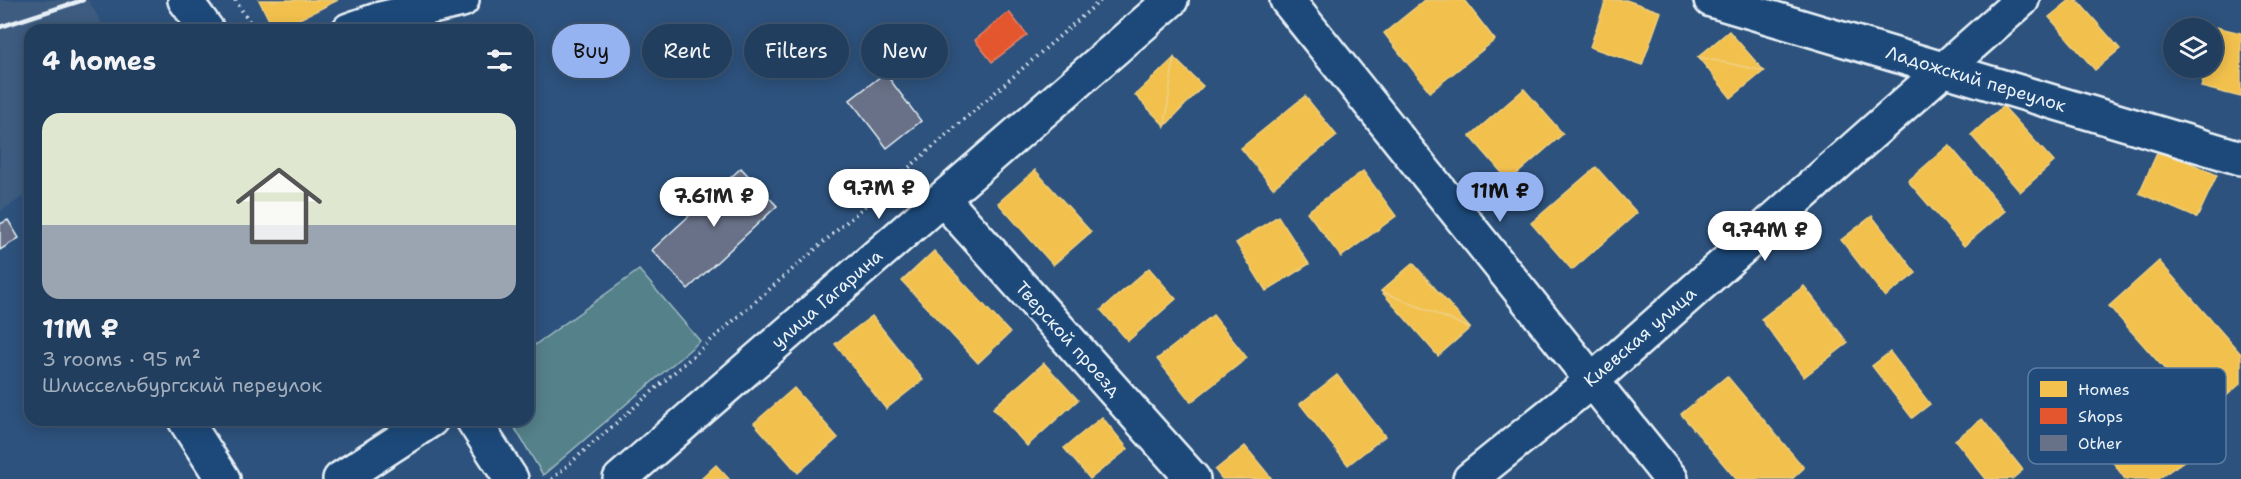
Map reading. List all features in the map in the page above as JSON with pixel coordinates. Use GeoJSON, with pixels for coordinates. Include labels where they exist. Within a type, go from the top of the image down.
{"type":"FeatureCollection","features":[{"type":"Feature","properties":{"kind":"street"},"geometry":{"type":"LineString","coordinates":[[185,0],[203,24]]}},
{"type":"Feature","properties":{"kind":"street"},"geometry":{"type":"LineString","coordinates":[[366,24],[462,0]]}},
{"type":"Feature","properties":{"kind":"street","name":"улица Гагарина"},"geometry":{"type":"LineString","coordinates":[[620,479],[1171,0]]}},
{"type":"Feature","properties":{"kind":"street"},"geometry":{"type":"LineString","coordinates":[[1287,0],[1671,479]]}},
{"type":"Feature","properties":{"kind":"street","name":"Ладожский переулок"},"geometry":{"type":"LineString","coordinates":[[1712,0],[2241,158]]}},
{"type":"Feature","properties":{"kind":"street","name":"Киевская улица"},"geometry":{"type":"LineString","coordinates":[[1470,479],[1593,380],[2022,0]]}},
{"type":"Feature","properties":{"kind":"street","name":"Тверской проезд"},"geometry":{"type":"LineString","coordinates":[[943,199],[1192,479]]}},
{"type":"Feature","properties":{"kind":"street"},"geometry":{"type":"LineString","coordinates":[[189,426],[223,479]]}},
{"type":"Feature","properties":{"kind":"street"},"geometry":{"type":"LineString","coordinates":[[340,479],[422,426]]}},
{"type":"Feature","properties":{"kind":"street"},"geometry":{"type":"LineString","coordinates":[[477,426],[511,479]]}},
{"type":"Feature","properties":{"kind":"path"},"geometry":{"type":"LineString","coordinates":[[235,0],[251,24]]}},
{"type":"Feature","properties":{"kind":"path"},"geometry":{"type":"LineString","coordinates":[[552,479],[1101,0]]}},
{"type":"Feature","properties":{"kind":"shaded area"},"geometry":{"type":"Polygon","coordinates":[[[0,0],[88,0],[102,24],[24,24],[24,196],[0,212],[0,0]]]}},
{"type":"Feature","properties":{"kind":"green space"},"geometry":{"type":"Polygon","coordinates":[[[639,270],[700,341],[543,475],[514,426],[534,426],[534,346],[639,270]]]}},
{"type":"Feature","properties":{"kind":"building: Homes"},"geometry":{"type":"Polygon","coordinates":[[[259,0],[338,0],[289,24],[271,24],[259,0]]]}},
{"type":"Feature","properties":{"kind":"building: Homes"},"geometry":{"type":"Polygon","coordinates":[[[1425,0],[1464,0],[1495,40],[1430,92],[1384,33],[1425,0]]]}},
{"type":"Feature","properties":{"kind":"building: Homes"},"geometry":{"type":"Polygon","coordinates":[[[1606,0],[1626,0],[1661,12],[1642,65],[1590,47],[1606,0]]]}},
{"type":"Feature","properties":{"kind":"building: Homes"},"geometry":{"type":"Polygon","coordinates":[[[2070,0],[2077,0],[2120,49],[2095,70],[2049,17],[2070,0]]]}},
{"type":"Feature","properties":{"kind":"building: Homes"},"geometry":{"type":"Polygon","coordinates":[[[2223,29],[2241,33],[2241,97],[2201,87],[2203,78],[2223,78],[2223,29]]]}},
{"type":"Feature","properties":{"kind":"building: Homes"},"geometry":{"type":"Polygon","coordinates":[[[1729,31],[1764,71],[1698,57],[1729,31]]]}},
{"type":"Feature","properties":{"kind":"building: Homes"},"geometry":{"type":"Polygon","coordinates":[[[1698,57],[1764,71],[1731,98],[1698,57]]]}},
{"type":"Feature","properties":{"kind":"building: Homes"},"geometry":{"type":"Polygon","coordinates":[[[1174,58],[1165,126],[1135,95],[1174,58]]]}},
{"type":"Feature","properties":{"kind":"building: Homes"},"geometry":{"type":"Polygon","coordinates":[[[1174,58],[1203,86],[1165,126],[1174,58]]]}},
{"type":"Feature","properties":{"kind":"building: Homes"},"geometry":{"type":"Polygon","coordinates":[[[1524,89],[1563,134],[1509,181],[1470,136],[1524,89]]]}},
{"type":"Feature","properties":{"kind":"building: Homes"},"geometry":{"type":"Polygon","coordinates":[[[1305,96],[1337,136],[1273,188],[1241,148],[1305,96]]]}},
{"type":"Feature","properties":{"kind":"building: Homes"},"geometry":{"type":"Polygon","coordinates":[[[2003,106],[2054,162],[2020,192],[1971,135],[2003,106]]]}},
{"type":"Feature","properties":{"kind":"building: Homes"},"geometry":{"type":"Polygon","coordinates":[[[1949,145],[2005,211],[1964,246],[1908,181],[1949,145]]]}},
{"type":"Feature","properties":{"kind":"building: Homes"},"geometry":{"type":"Polygon","coordinates":[[[2159,149],[2217,175],[2197,218],[2139,193],[2159,149]]]}},
{"type":"Feature","properties":{"kind":"building: Homes"},"geometry":{"type":"Polygon","coordinates":[[[1596,167],[1637,213],[1572,270],[1531,223],[1596,167]]]}},
{"type":"Feature","properties":{"kind":"building: Homes"},"geometry":{"type":"Polygon","coordinates":[[[1035,170],[1091,232],[1053,265],[998,203],[1035,170]]]}},
{"type":"Feature","properties":{"kind":"building: Homes"},"geometry":{"type":"Polygon","coordinates":[[[1363,171],[1396,216],[1341,257],[1307,212],[1363,171]]]}},
{"type":"Feature","properties":{"kind":"building: Homes"},"geometry":{"type":"Polygon","coordinates":[[[1278,216],[1309,264],[1266,291],[1236,243],[1278,216]]]}},
{"type":"Feature","properties":{"kind":"building: Homes"},"geometry":{"type":"Polygon","coordinates":[[[1872,216],[1916,273],[1885,297],[1841,240],[1872,216]]]}},
{"type":"Feature","properties":{"kind":"building: Homes"},"geometry":{"type":"Polygon","coordinates":[[[934,251],[1010,333],[978,363],[902,281],[934,251]]]}},
{"type":"Feature","properties":{"kind":"building: Homes"},"geometry":{"type":"Polygon","coordinates":[[[2159,261],[2241,354],[2241,383],[2226,396],[2226,368],[2164,368],[2109,306],[2159,261]]]}},
{"type":"Feature","properties":{"kind":"building: Homes"},"geometry":{"type":"Polygon","coordinates":[[[1413,263],[1470,328],[1381,291],[1413,263]]]}},
{"type":"Feature","properties":{"kind":"building: Homes"},"geometry":{"type":"Polygon","coordinates":[[[1149,268],[1176,299],[1128,341],[1101,310],[1149,268]]]}},
{"type":"Feature","properties":{"kind":"building: Homes"},"geometry":{"type":"Polygon","coordinates":[[[1804,286],[1848,343],[1804,377],[1761,319],[1804,286]]]}},
{"type":"Feature","properties":{"kind":"building: Homes"},"geometry":{"type":"Polygon","coordinates":[[[1381,291],[1470,328],[1438,356],[1381,291]]]}},
{"type":"Feature","properties":{"kind":"building: Homes"},"geometry":{"type":"Polygon","coordinates":[[[1213,315],[1247,358],[1191,402],[1157,359],[1213,315]]]}},
{"type":"Feature","properties":{"kind":"building: Homes"},"geometry":{"type":"Polygon","coordinates":[[[872,316],[923,380],[886,409],[835,344],[872,316]]]}},
{"type":"Feature","properties":{"kind":"building: Homes"},"geometry":{"type":"Polygon","coordinates":[[[1890,352],[1930,404],[1912,418],[1872,366],[1890,352]]]}},
{"type":"Feature","properties":{"kind":"building: Homes"},"geometry":{"type":"Polygon","coordinates":[[[1044,363],[1078,400],[1027,446],[993,408],[1044,363]]]}},
{"type":"Feature","properties":{"kind":"building: Homes"},"geometry":{"type":"Polygon","coordinates":[[[1337,375],[1385,436],[1348,465],[1300,404],[1337,375]]]}},
{"type":"Feature","properties":{"kind":"building: Homes"},"geometry":{"type":"Polygon","coordinates":[[[1727,376],[1804,468],[1792,479],[1736,479],[1681,414],[1727,376]]]}},
{"type":"Feature","properties":{"kind":"building: Homes"},"geometry":{"type":"Polygon","coordinates":[[[794,388],[838,438],[798,473],[754,423],[794,388]]]}},
{"type":"Feature","properties":{"kind":"building: Homes"},"geometry":{"type":"Polygon","coordinates":[[[1102,417],[1128,449],[1090,479],[1064,448],[1102,417]]]}},
{"type":"Feature","properties":{"kind":"building: Homes"},"geometry":{"type":"Polygon","coordinates":[[[1982,419],[2023,470],[2012,479],[1986,479],[1955,440],[1982,419]]]}},
{"type":"Feature","properties":{"kind":"building: Homes"},"geometry":{"type":"Polygon","coordinates":[[[1245,446],[1272,479],[1222,479],[1215,470],[1245,446]]]}},
{"type":"Feature","properties":{"kind":"building: Homes"},"geometry":{"type":"Polygon","coordinates":[[[2114,464],[2179,464],[2158,479],[2125,479],[2114,464]]]}},
{"type":"Feature","properties":{"kind":"building: Homes"},"geometry":{"type":"Polygon","coordinates":[[[716,465],[729,479],[701,479],[716,465]]]}},
{"type":"Feature","properties":{"kind":"building: Shops"},"geometry":{"type":"Polygon","coordinates":[[[1009,12],[1027,35],[992,62],[975,40],[1009,12]]]}},
{"type":"Feature","properties":{"kind":"building: Other"},"geometry":{"type":"Polygon","coordinates":[[[879,78],[889,78],[921,121],[887,148],[850,100],[879,78]]]}},
{"type":"Feature","properties":{"kind":"building: Other"},"geometry":{"type":"Polygon","coordinates":[[[741,168],[777,206],[688,289],[652,250],[741,168]]]}},
{"type":"Feature","properties":{"kind":"building: Other"},"geometry":{"type":"Polygon","coordinates":[[[8,220],[19,238],[0,250],[0,224],[8,220]]]}},
{"type":"Feature","properties":{"kind":"railway"},"geometry":{"type":"LineString","coordinates":[[0,27],[83,0]]}}]}
